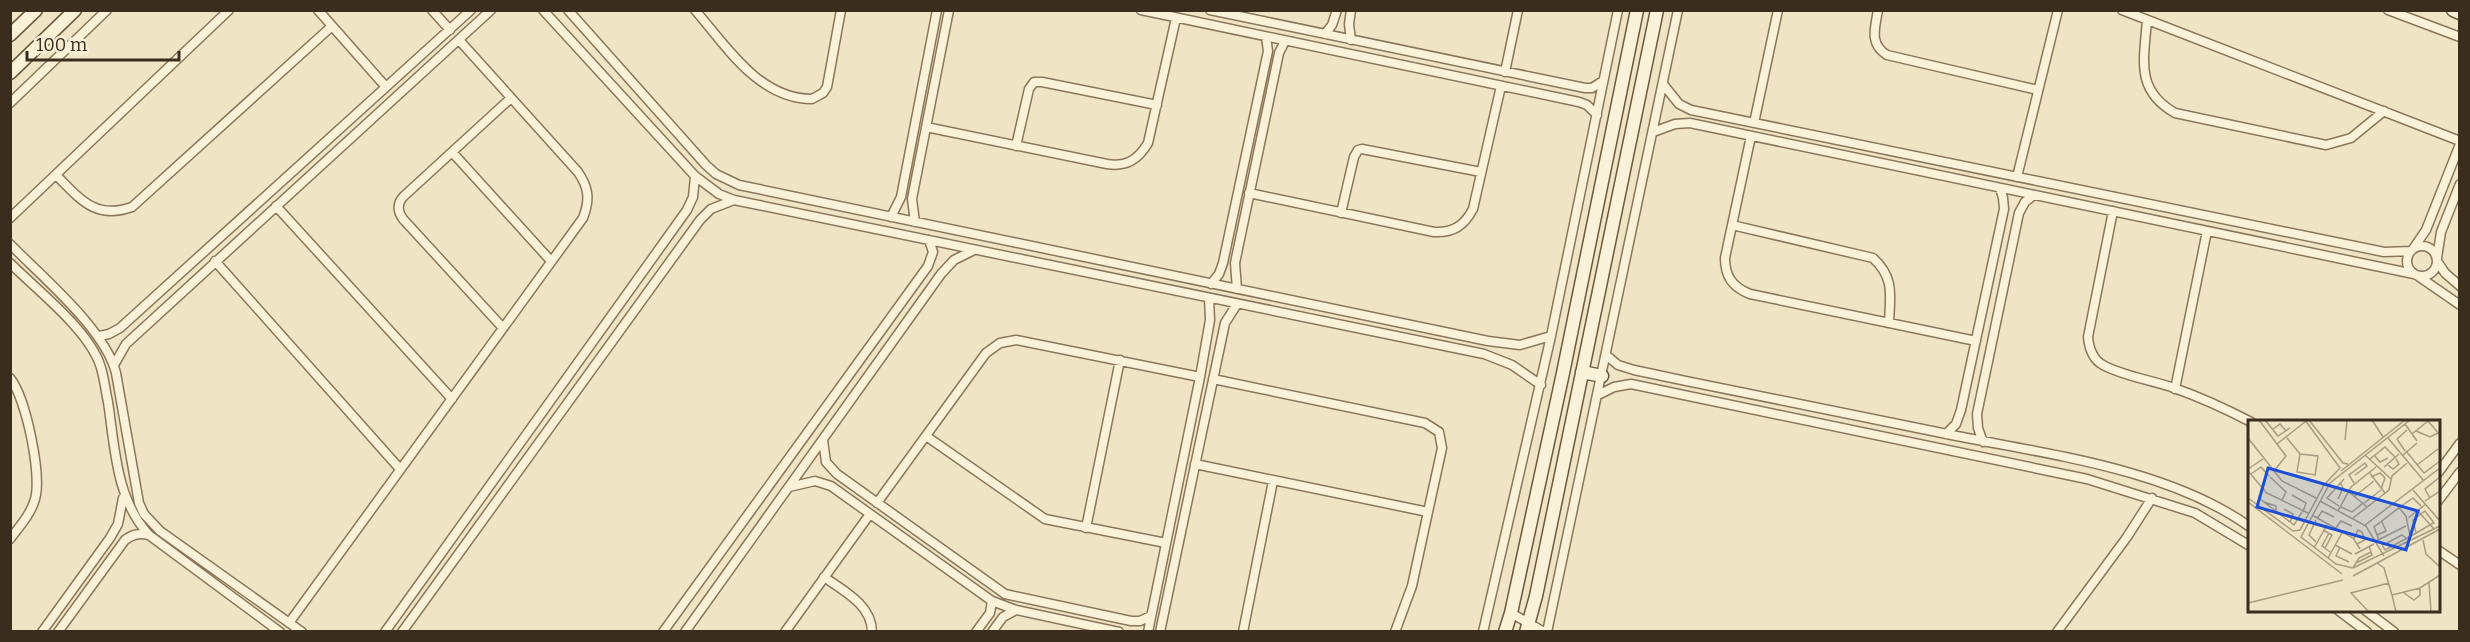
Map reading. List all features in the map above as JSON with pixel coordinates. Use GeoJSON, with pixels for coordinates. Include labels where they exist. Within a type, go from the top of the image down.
{"type":"FeatureCollection","features":[{"type":"Feature","properties":{"kind":"street"},"geometry":{"type":"LineString","coordinates":[[10,35],[36,10]]}},
{"type":"Feature","properties":{"kind":"street"},"geometry":{"type":"LineString","coordinates":[[10,73],[75,10]]}},
{"type":"Feature","properties":{"kind":"street"},"geometry":{"type":"LineString","coordinates":[[10,103],[107,10]]}},
{"type":"Feature","properties":{"kind":"street"},"geometry":{"type":"LineString","coordinates":[[10,218],[229,10]]}},
{"type":"Feature","properties":{"kind":"street"},"geometry":{"type":"LineString","coordinates":[[318,10],[386,87]]}},
{"type":"Feature","properties":{"kind":"street"},"geometry":{"type":"LineString","coordinates":[[432,10],[450,30]]}},
{"type":"Feature","properties":{"kind":"street"},"geometry":{"type":"LineString","coordinates":[[99,336],[120,328],[471,10]]}},
{"type":"Feature","properties":{"kind":"street"},"geometry":{"type":"LineString","coordinates":[[114,365],[126,344],[491,10]]}},
{"type":"Feature","properties":{"kind":"street"},"geometry":{"type":"LineString","coordinates":[[543,10],[695,176],[719,194],[734,200],[1484,354],[1512,365],[1541,385]]}},
{"type":"Feature","properties":{"kind":"street"},"geometry":{"type":"LineString","coordinates":[[568,10],[706,165],[727,180],[739,185],[1508,345],[1536,342],[1551,336]]}},
{"type":"Feature","properties":{"kind":"street"},"geometry":{"type":"LineString","coordinates":[[695,10],[747,70],[765,85],[786,94],[812,99],[819,97],[827,87],[842,10]]}},
{"type":"Feature","properties":{"kind":"street"},"geometry":{"type":"LineString","coordinates":[[891,217],[901,197],[937,10]]}},
{"type":"Feature","properties":{"kind":"street"},"geometry":{"type":"LineString","coordinates":[[915,222],[912,200],[949,10]]}},
{"type":"Feature","properties":{"kind":"street"},"geometry":{"type":"LineString","coordinates":[[1141,10],[1583,103],[1597,115]]}},
{"type":"Feature","properties":{"kind":"street"},"geometry":{"type":"LineString","coordinates":[[1210,10],[1585,88],[1592,88],[1604,81]]}},
{"type":"Feature","properties":{"kind":"street"},"geometry":{"type":"LineString","coordinates":[[1325,34],[1332,25],[1337,10]]}},
{"type":"Feature","properties":{"kind":"street"},"geometry":{"type":"LineString","coordinates":[[1351,10],[1349,24],[1351,40]]}},
{"type":"Feature","properties":{"kind":"street"},"geometry":{"type":"LineString","coordinates":[[1505,72],[1518,10]]}},
{"type":"Feature","properties":{"kind":"street"},"geometry":{"type":"LineString","coordinates":[[1483,632],[1541,385],[1618,10]]}},
{"type":"Feature","properties":{"kind":"street"},"geometry":{"type":"LineString","coordinates":[[1505,632],[1563,373],[1637,10]]}},
{"type":"Feature","properties":{"kind":"street"},"geometry":{"type":"LineString","coordinates":[[1528,627],[1657,10]]}},
{"type":"Feature","properties":{"kind":"street"},"geometry":{"type":"LineString","coordinates":[[1511,613],[1528,627],[1546,632],[1678,10]]}},
{"type":"Feature","properties":{"kind":"street"},"geometry":{"type":"LineString","coordinates":[[1754,123],[1778,10]]}},
{"type":"Feature","properties":{"kind":"street"},"geometry":{"type":"LineString","coordinates":[[1878,10],[1875,40],[1881,51],[1887,55],[2038,90]]}},
{"type":"Feature","properties":{"kind":"street"},"geometry":{"type":"LineString","coordinates":[[2017,177],[2058,10]]}},
{"type":"Feature","properties":{"kind":"street"},"geometry":{"type":"LineString","coordinates":[[2122,10],[2384,111],[2460,143],[2426,230],[2407,261],[2410,271],[2460,305]]}},
{"type":"Feature","properties":{"kind":"street"},"geometry":{"type":"LineString","coordinates":[[2388,10],[2460,37]]}},
{"type":"Feature","properties":{"kind":"street"},"geometry":{"type":"LineString","coordinates":[[2452,10],[2460,13]]}},
{"type":"Feature","properties":{"kind":"street"},"geometry":{"type":"LineString","coordinates":[[926,127],[1107,164],[1127,164],[1136,159],[1148,143],[1176,18]]}},
{"type":"Feature","properties":{"kind":"street"},"geometry":{"type":"LineString","coordinates":[[2147,20],[2145,78],[2151,93],[2161,105],[2175,113],[2326,145],[2351,138],[2384,111]]}},
{"type":"Feature","properties":{"kind":"street"},"geometry":{"type":"LineString","coordinates":[[56,175],[82,201],[93,208],[106,212],[119,212],[132,207],[332,26]]}},
{"type":"Feature","properties":{"kind":"street"},"geometry":{"type":"LineString","coordinates":[[1211,284],[1219,274],[1223,263],[1268,51],[1266,37]]}},
{"type":"Feature","properties":{"kind":"street"},"geometry":{"type":"LineString","coordinates":[[289,623],[582,218],[587,206],[588,194],[585,182],[578,172],[459,40]]}},
{"type":"Feature","properties":{"kind":"street"},"geometry":{"type":"LineString","coordinates":[[1237,289],[1234,263],[1279,53],[1285,41]]}},
{"type":"Feature","properties":{"kind":"street"},"geometry":{"type":"LineString","coordinates":[[1016,146],[1029,89],[1038,81],[1157,105]]}},
{"type":"Feature","properties":{"kind":"street"},"geometry":{"type":"LineString","coordinates":[[1663,84],[1674,99],[1685,107],[1754,123],[2384,252],[2412,250],[2422,246],[2428,248],[2445,273],[2460,286]]}},
{"type":"Feature","properties":{"kind":"street"},"geometry":{"type":"LineString","coordinates":[[1249,193],[1434,232],[1453,230],[1467,220],[1473,209],[1501,86]]}},
{"type":"Feature","properties":{"kind":"street"},"geometry":{"type":"LineString","coordinates":[[503,328],[403,219],[398,210],[401,200],[511,98]]}},
{"type":"Feature","properties":{"kind":"street"},"geometry":{"type":"LineString","coordinates":[[639,115],[651,104]]}},
{"type":"Feature","properties":{"kind":"street"},"geometry":{"type":"LineString","coordinates":[[1653,132],[1682,123],[2416,275],[2428,275],[2436,267],[2441,232],[2460,184]]}},
{"type":"Feature","properties":{"kind":"street"},"geometry":{"type":"LineString","coordinates":[[1751,136],[1725,267],[1733,284],[1741,290],[1976,341]]}},
{"type":"Feature","properties":{"kind":"street"},"geometry":{"type":"LineString","coordinates":[[1341,213],[1354,157],[1358,150],[1481,172]]}},
{"type":"Feature","properties":{"kind":"street"},"geometry":{"type":"LineString","coordinates":[[452,152],[551,261]]}},
{"type":"Feature","properties":{"kind":"street"},"geometry":{"type":"LineString","coordinates":[[385,632],[687,210],[693,197],[695,176]]}},
{"type":"Feature","properties":{"kind":"street"},"geometry":{"type":"LineString","coordinates":[[1946,434],[1959,417],[1976,341],[2004,209],[2000,188]]}},
{"type":"Feature","properties":{"kind":"street"},"geometry":{"type":"LineString","coordinates":[[1983,442],[1977,421],[1979,403],[2019,213],[2025,202],[2034,195]]}},
{"type":"Feature","properties":{"kind":"street"},"geometry":{"type":"LineString","coordinates":[[402,632],[700,220],[711,209],[734,200]]}},
{"type":"Feature","properties":{"kind":"street"},"geometry":{"type":"LineString","coordinates":[[276,206],[452,399]]}},
{"type":"Feature","properties":{"kind":"street"},"geometry":{"type":"LineString","coordinates":[[2113,211],[2088,337],[2088,345],[2096,359],[2102,364],[2226,408],[2248,420]]}},
{"type":"Feature","properties":{"kind":"street"},"geometry":{"type":"LineString","coordinates":[[1732,225],[1873,258],[1883,267],[1889,278],[1889,323]]}},
{"type":"Feature","properties":{"kind":"street"},"geometry":{"type":"LineString","coordinates":[[2175,388],[2207,231]]}},
{"type":"Feature","properties":{"kind":"street"},"geometry":{"type":"LineString","coordinates":[[663,632],[928,266],[933,252],[929,240]]}},
{"type":"Feature","properties":{"kind":"street"},"geometry":{"type":"LineString","coordinates":[[10,244],[99,336],[114,365],[135,492],[144,514],[160,531],[302,632]]}},
{"type":"Feature","properties":{"kind":"street"},"geometry":{"type":"LineString","coordinates":[[685,632],[941,274],[954,260],[974,250]]}},
{"type":"Feature","properties":{"kind":"street"},"geometry":{"type":"LineString","coordinates":[[215,261],[400,469]]}},
{"type":"Feature","properties":{"kind":"street"},"geometry":{"type":"LineString","coordinates":[[10,263],[83,335],[96,354],[103,376],[123,492],[118,524],[42,632]]}},
{"type":"Feature","properties":{"kind":"street"},"geometry":{"type":"LineString","coordinates":[[1122,280],[1124,265]]}},
{"type":"Feature","properties":{"kind":"street"},"geometry":{"type":"LineString","coordinates":[[1148,632],[1209,328],[1209,298]]}},
{"type":"Feature","properties":{"kind":"street"},"geometry":{"type":"LineString","coordinates":[[1160,632],[1223,331],[1227,316],[1237,304]]}},
{"type":"Feature","properties":{"kind":"street"},"geometry":{"type":"LineString","coordinates":[[66,318],[75,310]]}},
{"type":"Feature","properties":{"kind":"street"},"geometry":{"type":"LineString","coordinates":[[1209,328],[1223,331]]}},
{"type":"Feature","properties":{"kind":"street"},"geometry":{"type":"LineString","coordinates":[[877,503],[986,353],[1000,343],[1016,340],[1200,377]]}},
{"type":"Feature","properties":{"kind":"street"},"geometry":{"type":"LineString","coordinates":[[1606,355],[1618,365],[1634,370],[2092,464],[2177,489],[2208,502],[2248,526]]}},
{"type":"Feature","properties":{"kind":"street"},"geometry":{"type":"LineString","coordinates":[[1086,528],[1120,360]]}},
{"type":"Feature","properties":{"kind":"street"},"geometry":{"type":"LineString","coordinates":[[1582,372],[1602,376]]}},
{"type":"Feature","properties":{"kind":"street"},"geometry":{"type":"LineString","coordinates":[[10,378],[21,394],[26,409],[37,483],[32,509],[10,539]]}},
{"type":"Feature","properties":{"kind":"street"},"geometry":{"type":"LineString","coordinates":[[1213,379],[1433,426],[1442,439],[1442,447],[1412,586],[1395,632]]}},
{"type":"Feature","properties":{"kind":"street"},"geometry":{"type":"LineString","coordinates":[[1598,395],[1614,387],[1631,384],[2078,477],[2195,513],[2248,545]]}},
{"type":"Feature","properties":{"kind":"street"},"geometry":{"type":"LineString","coordinates":[[112,426],[124,424]]}},
{"type":"Feature","properties":{"kind":"street"},"geometry":{"type":"LineString","coordinates":[[926,436],[1039,516],[1055,522],[1166,543]]}},
{"type":"Feature","properties":{"kind":"street"},"geometry":{"type":"LineString","coordinates":[[823,440],[823,454],[831,469],[1000,591],[1011,596],[1131,621],[1140,621],[1151,616]]}},
{"type":"Feature","properties":{"kind":"street"},"geometry":{"type":"LineString","coordinates":[[2440,471],[2460,443]]}},
{"type":"Feature","properties":{"kind":"street"},"geometry":{"type":"LineString","coordinates":[[1195,464],[1428,512]]}},
{"type":"Feature","properties":{"kind":"street"},"geometry":{"type":"LineString","coordinates":[[2440,500],[2460,472]]}},
{"type":"Feature","properties":{"kind":"street"},"geometry":{"type":"LineString","coordinates":[[1243,632],[1273,480]]}},
{"type":"Feature","properties":{"kind":"street"},"geometry":{"type":"LineString","coordinates":[[493,481],[504,490]]}},
{"type":"Feature","properties":{"kind":"street"},"geometry":{"type":"LineString","coordinates":[[789,487],[807,481],[823,482],[992,601],[1016,610],[1119,632]]}},
{"type":"Feature","properties":{"kind":"street"},"geometry":{"type":"LineString","coordinates":[[123,492],[133,515],[149,535],[280,632]]}},
{"type":"Feature","properties":{"kind":"street"},"geometry":{"type":"LineString","coordinates":[[2057,632],[2127,537],[2152,498]]}},
{"type":"Feature","properties":{"kind":"street"},"geometry":{"type":"LineString","coordinates":[[784,632],[870,514]]}},
{"type":"Feature","properties":{"kind":"street"},"geometry":{"type":"LineString","coordinates":[[58,632],[125,540],[141,533],[149,535]]}},
{"type":"Feature","properties":{"kind":"street"},"geometry":{"type":"LineString","coordinates":[[2440,551],[2460,565]]}},
{"type":"Feature","properties":{"kind":"street"},"geometry":{"type":"LineString","coordinates":[[189,565],[195,556]]}},
{"type":"Feature","properties":{"kind":"street"},"geometry":{"type":"LineString","coordinates":[[824,577],[866,608],[872,623],[872,632]]}},
{"type":"Feature","properties":{"kind":"street"},"geometry":{"type":"LineString","coordinates":[[976,632],[990,613],[992,601]]}},
{"type":"Feature","properties":{"kind":"street"},"geometry":{"type":"LineString","coordinates":[[992,632],[1003,618],[1016,610]]}},
{"type":"Feature","properties":{"kind":"street"},"geometry":{"type":"LineString","coordinates":[[2341,612],[2364,630]]}},
{"type":"Feature","properties":{"kind":"street"},"geometry":{"type":"LineString","coordinates":[[2368,612],[2394,632]]}}]}
